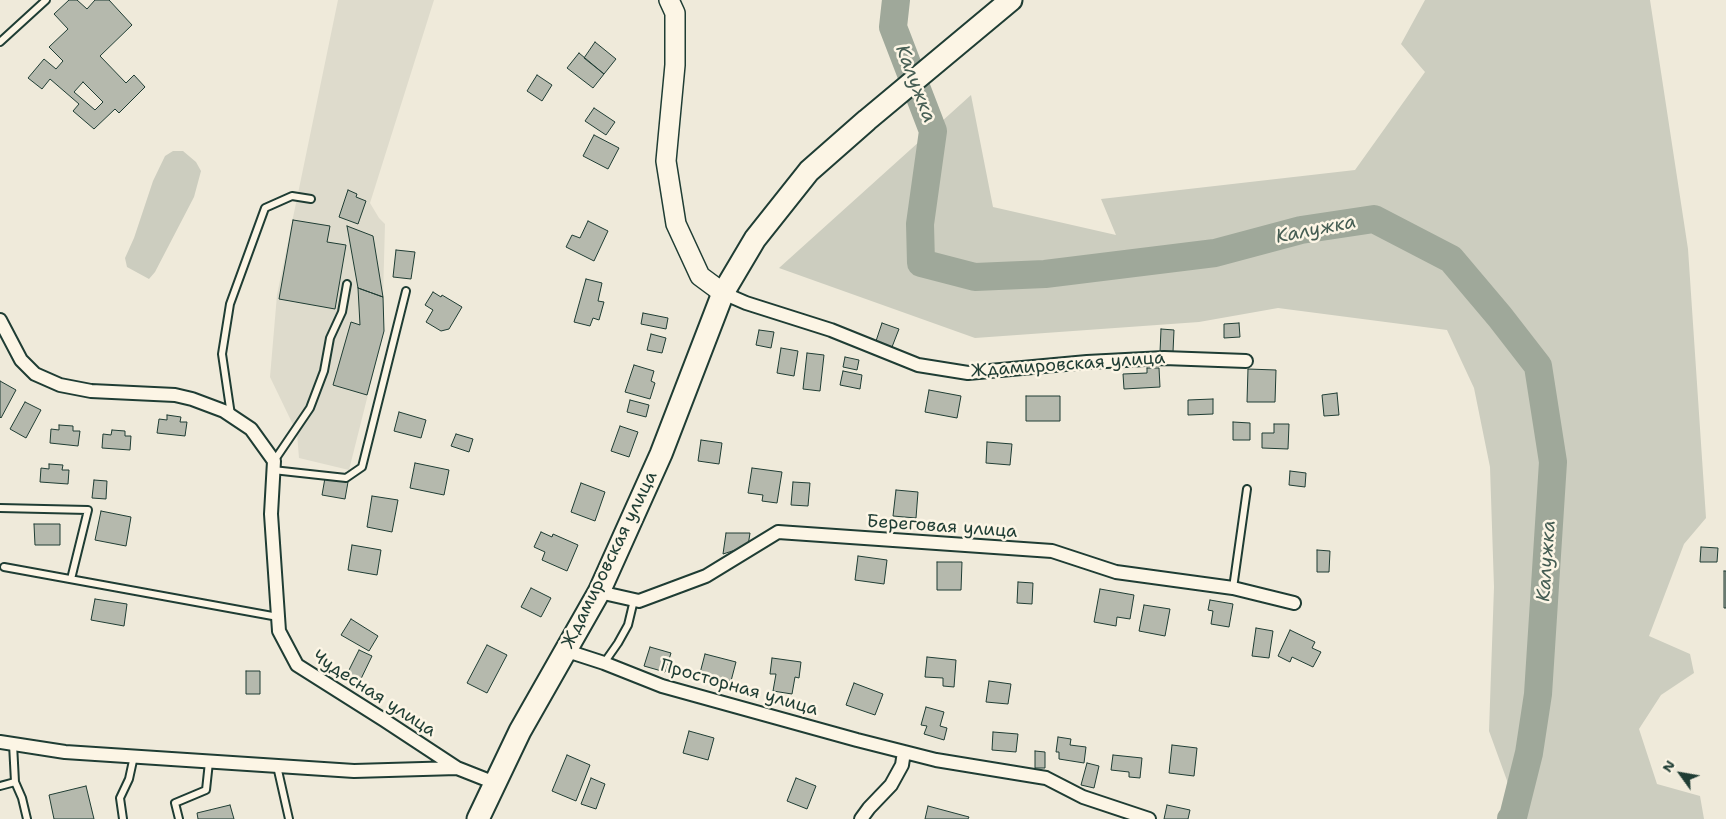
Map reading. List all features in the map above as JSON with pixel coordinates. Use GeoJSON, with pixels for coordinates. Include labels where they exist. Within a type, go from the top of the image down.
{"type":"FeatureCollection","features":[{"type":"Feature","properties":{"kind":"main road","name":"Ждамировская улица"},"geometry":{"type":"LineString","coordinates":[[478,819],[520,731],[599,592],[661,454],[723,293],[755,239],[809,172],[867,120],[1011,0]]}},
{"type":"Feature","properties":{"kind":"street"},"geometry":{"type":"LineString","coordinates":[[672,4],[675,65],[666,161],[676,224],[700,276],[723,293]]}},
{"type":"Feature","properties":{"kind":"street","name":"Ждамировская улица"},"geometry":{"type":"LineString","coordinates":[[723,293],[746,303],[831,330],[918,365],[968,373],[1087,362],[1164,358],[1246,361]]}},
{"type":"Feature","properties":{"kind":"street"},"geometry":{"type":"LineString","coordinates":[[0,320],[21,360],[35,374],[60,385],[91,391],[175,395],[224,411],[251,429],[274,465]]}},
{"type":"Feature","properties":{"kind":"street","name":"Чудесная улица"},"geometry":{"type":"LineString","coordinates":[[274,465],[271,514],[279,630],[298,666],[457,768]]}},
{"type":"Feature","properties":{"kind":"street","name":"Береговая улица"},"geometry":{"type":"LineString","coordinates":[[599,592],[639,601],[706,576],[778,532],[1052,551],[1116,572],[1234,588],[1294,603]]}},
{"type":"Feature","properties":{"kind":"street","name":"Просторная улица"},"geometry":{"type":"LineString","coordinates":[[567,651],[604,663],[662,686],[847,738],[936,760],[1046,778],[1083,797],[1149,819]]}},
{"type":"Feature","properties":{"kind":"street"},"geometry":{"type":"LineString","coordinates":[[0,742],[65,752],[354,771],[457,768],[495,783]]}},
{"type":"Feature","properties":{"kind":"street"},"geometry":{"type":"LineString","coordinates":[[0,751],[13,744]]}},
{"type":"Feature","properties":{"kind":"street"},"geometry":{"type":"LineString","coordinates":[[862,819],[869,808],[892,785],[902,765],[904,752]]}},
{"type":"Feature","properties":{"kind":"lane"},"geometry":{"type":"LineString","coordinates":[[0,42],[46,0]]}},
{"type":"Feature","properties":{"kind":"lane"},"geometry":{"type":"LineString","coordinates":[[232,416],[222,354],[230,304],[262,216],[265,208],[292,196],[311,199]]}},
{"type":"Feature","properties":{"kind":"lane"},"geometry":{"type":"LineString","coordinates":[[347,284],[342,312],[330,338],[324,372],[310,408],[274,465],[346,478],[362,467],[406,291]]}},
{"type":"Feature","properties":{"kind":"lane"},"geometry":{"type":"LineString","coordinates":[[1234,588],[1246,489]]}},
{"type":"Feature","properties":{"kind":"lane"},"geometry":{"type":"LineString","coordinates":[[0,508],[88,510],[71,579]]}},
{"type":"Feature","properties":{"kind":"lane"},"geometry":{"type":"LineString","coordinates":[[4,567],[278,617]]}},
{"type":"Feature","properties":{"kind":"lane"},"geometry":{"type":"LineString","coordinates":[[604,663],[628,625],[634,600]]}},
{"type":"Feature","properties":{"kind":"lane"},"geometry":{"type":"LineString","coordinates":[[13,744],[15,782],[22,798],[27,819]]}},
{"type":"Feature","properties":{"kind":"lane"},"geometry":{"type":"LineString","coordinates":[[123,819],[120,798],[129,779],[134,756]]}},
{"type":"Feature","properties":{"kind":"lane"},"geometry":{"type":"LineString","coordinates":[[178,819],[175,803],[206,790],[209,762]]}},
{"type":"Feature","properties":{"kind":"lane"},"geometry":{"type":"LineString","coordinates":[[277,766],[289,819]]}},
{"type":"Feature","properties":{"kind":"lane"},"geometry":{"type":"LineString","coordinates":[[0,786],[15,782]]}},
{"type":"Feature","properties":{"kind":"shaded area"},"geometry":{"type":"Polygon","coordinates":[[[338,0],[434,0],[370,203],[385,224],[384,331],[349,470],[299,458],[297,433],[270,377],[277,295],[338,0]]]}},
{"type":"Feature","properties":{"kind":"shaded area"},"geometry":{"type":"Polygon","coordinates":[[[1425,0],[1650,0],[1688,249],[1706,518],[1684,544],[1649,636],[1690,654],[1694,673],[1661,695],[1639,729],[1657,784],[1700,796],[1704,819],[1521,819],[1489,731],[1494,587],[1490,467],[1474,388],[1447,330],[1278,308],[1199,322],[975,338],[779,268],[971,95],[993,207],[1116,235],[1101,199],[1355,170],[1425,72],[1401,44],[1425,0]]]}},
{"type":"Feature","properties":{"kind":"shaded area"},"geometry":{"type":"Polygon","coordinates":[[[173,151],[183,151],[196,162],[201,171],[194,197],[155,272],[149,279],[127,267],[125,258],[134,238],[153,181],[165,156],[173,151]]]}},
{"type":"Feature","properties":{"kind":"building"},"geometry":{"type":"Polygon","coordinates":[[[69,0],[77,0],[87,9],[95,0],[109,0],[132,25],[100,56],[126,83],[134,75],[145,87],[119,113],[115,109],[94,129],[73,111],[79,104],[50,79],[42,89],[28,78],[44,59],[56,69],[63,61],[49,47],[68,29],[54,14],[69,0]],[[83,82],[74,92],[95,110],[103,102],[83,82]]]}},
{"type":"Feature","properties":{"kind":"building"},"geometry":{"type":"Polygon","coordinates":[[[595,42],[616,59],[604,74],[584,58],[595,42]]]}},
{"type":"Feature","properties":{"kind":"building"},"geometry":{"type":"Polygon","coordinates":[[[579,53],[604,74],[593,88],[567,68],[579,53]]]}},
{"type":"Feature","properties":{"kind":"building"},"geometry":{"type":"Polygon","coordinates":[[[537,75],[552,85],[542,101],[527,91],[537,75]]]}},
{"type":"Feature","properties":{"kind":"building"},"geometry":{"type":"Polygon","coordinates":[[[594,108],[615,122],[606,135],[585,121],[594,108]]]}},
{"type":"Feature","properties":{"kind":"building"},"geometry":{"type":"Polygon","coordinates":[[[594,135],[619,148],[608,169],[583,156],[594,135]]]}},
{"type":"Feature","properties":{"kind":"building"},"geometry":{"type":"Polygon","coordinates":[[[348,190],[357,194],[356,197],[366,201],[358,224],[339,217],[348,190]]]}},
{"type":"Feature","properties":{"kind":"building"},"geometry":{"type":"Polygon","coordinates":[[[293,220],[330,226],[327,242],[346,245],[335,309],[279,299],[293,220]]]}},
{"type":"Feature","properties":{"kind":"building"},"geometry":{"type":"Polygon","coordinates":[[[588,221],[608,231],[594,261],[566,247],[572,235],[580,238],[588,221]]]}},
{"type":"Feature","properties":{"kind":"building"},"geometry":{"type":"Polygon","coordinates":[[[347,226],[373,236],[383,297],[358,288],[347,226]]]}},
{"type":"Feature","properties":{"kind":"building"},"geometry":{"type":"Polygon","coordinates":[[[396,250],[415,252],[411,279],[393,277],[396,250]]]}},
{"type":"Feature","properties":{"kind":"building"},"geometry":{"type":"Polygon","coordinates":[[[586,279],[602,283],[598,301],[604,302],[599,320],[593,318],[590,326],[574,322],[586,279]]]}},
{"type":"Feature","properties":{"kind":"building"},"geometry":{"type":"Polygon","coordinates":[[[358,288],[383,297],[384,331],[367,395],[333,385],[351,322],[360,325],[358,288]]]}},
{"type":"Feature","properties":{"kind":"building"},"geometry":{"type":"Polygon","coordinates":[[[433,292],[462,307],[449,329],[441,331],[426,322],[433,310],[425,305],[433,292]]]}},
{"type":"Feature","properties":{"kind":"building"},"geometry":{"type":"Polygon","coordinates":[[[643,313],[668,318],[666,329],[641,324],[643,313]]]}},
{"type":"Feature","properties":{"kind":"building"},"geometry":{"type":"Polygon","coordinates":[[[882,323],[899,329],[892,347],[876,341],[882,323]]]}},
{"type":"Feature","properties":{"kind":"building"},"geometry":{"type":"Polygon","coordinates":[[[1239,323],[1240,337],[1224,338],[1224,324],[1239,323]]]}},
{"type":"Feature","properties":{"kind":"building"},"geometry":{"type":"Polygon","coordinates":[[[1161,329],[1174,330],[1173,352],[1160,352],[1161,329]]]}},
{"type":"Feature","properties":{"kind":"building"},"geometry":{"type":"Polygon","coordinates":[[[759,330],[774,332],[771,348],[756,345],[759,330]]]}},
{"type":"Feature","properties":{"kind":"building"},"geometry":{"type":"Polygon","coordinates":[[[651,334],[666,338],[662,353],[647,350],[651,334]]]}},
{"type":"Feature","properties":{"kind":"building"},"geometry":{"type":"Polygon","coordinates":[[[781,348],[798,351],[794,376],[777,373],[781,348]]]}},
{"type":"Feature","properties":{"kind":"building"},"geometry":{"type":"Polygon","coordinates":[[[807,353],[824,355],[820,391],[803,389],[807,353]]]}},
{"type":"Feature","properties":{"kind":"building"},"geometry":{"type":"Polygon","coordinates":[[[845,357],[859,360],[857,370],[843,367],[845,357]]]}},
{"type":"Feature","properties":{"kind":"building"},"geometry":{"type":"Polygon","coordinates":[[[634,365],[654,371],[651,381],[655,383],[650,399],[625,392],[634,365]]]}},
{"type":"Feature","properties":{"kind":"building"},"geometry":{"type":"Polygon","coordinates":[[[1147,368],[1159,368],[1160,387],[1124,389],[1123,374],[1147,373],[1147,368]]]}},
{"type":"Feature","properties":{"kind":"building"},"geometry":{"type":"Polygon","coordinates":[[[1248,369],[1276,370],[1275,402],[1247,402],[1248,369]]]}},
{"type":"Feature","properties":{"kind":"building"},"geometry":{"type":"Polygon","coordinates":[[[843,371],[862,375],[860,389],[840,385],[843,371]]]}},
{"type":"Feature","properties":{"kind":"building"},"geometry":{"type":"Polygon","coordinates":[[[0,381],[16,390],[1,418],[0,417],[0,381]]]}},
{"type":"Feature","properties":{"kind":"building"},"geometry":{"type":"Polygon","coordinates":[[[929,390],[961,396],[957,418],[925,412],[929,390]]]}},
{"type":"Feature","properties":{"kind":"building"},"geometry":{"type":"Polygon","coordinates":[[[1337,393],[1339,415],[1324,416],[1322,395],[1337,393]]]}},
{"type":"Feature","properties":{"kind":"building"},"geometry":{"type":"Polygon","coordinates":[[[1026,396],[1060,396],[1060,421],[1026,421],[1026,396]]]}},
{"type":"Feature","properties":{"kind":"building"},"geometry":{"type":"Polygon","coordinates":[[[1213,399],[1213,414],[1188,415],[1188,400],[1213,399]]]}},
{"type":"Feature","properties":{"kind":"building"},"geometry":{"type":"Polygon","coordinates":[[[630,400],[649,405],[646,417],[627,412],[630,400]]]}},
{"type":"Feature","properties":{"kind":"building"},"geometry":{"type":"Polygon","coordinates":[[[25,402],[41,410],[26,438],[10,429],[25,402]]]}},
{"type":"Feature","properties":{"kind":"building"},"geometry":{"type":"Polygon","coordinates":[[[399,412],[426,420],[421,438],[394,431],[399,412]]]}},
{"type":"Feature","properties":{"kind":"building"},"geometry":{"type":"Polygon","coordinates":[[[167,415],[181,417],[180,422],[187,422],[185,436],[157,433],[159,419],[167,420],[167,415]]]}},
{"type":"Feature","properties":{"kind":"building"},"geometry":{"type":"Polygon","coordinates":[[[1233,422],[1250,423],[1250,440],[1233,440],[1233,422]]]}},
{"type":"Feature","properties":{"kind":"building"},"geometry":{"type":"Polygon","coordinates":[[[1274,424],[1289,424],[1288,449],[1262,448],[1262,433],[1274,433],[1274,424]]]}},
{"type":"Feature","properties":{"kind":"building"},"geometry":{"type":"Polygon","coordinates":[[[59,425],[73,426],[73,431],[80,431],[78,446],[50,443],[51,429],[59,430],[59,425]]]}},
{"type":"Feature","properties":{"kind":"building"},"geometry":{"type":"Polygon","coordinates":[[[620,426],[638,432],[629,457],[611,451],[620,426]]]}},
{"type":"Feature","properties":{"kind":"building"},"geometry":{"type":"Polygon","coordinates":[[[112,430],[125,431],[125,436],[131,436],[130,450],[102,448],[103,434],[111,435],[112,430]]]}},
{"type":"Feature","properties":{"kind":"building"},"geometry":{"type":"Polygon","coordinates":[[[456,434],[473,439],[469,452],[451,446],[456,434]]]}},
{"type":"Feature","properties":{"kind":"building"},"geometry":{"type":"Polygon","coordinates":[[[701,440],[722,443],[719,464],[698,461],[701,440]]]}},
{"type":"Feature","properties":{"kind":"building"},"geometry":{"type":"Polygon","coordinates":[[[987,442],[1012,444],[1010,465],[986,463],[987,442]]]}},
{"type":"Feature","properties":{"kind":"building"},"geometry":{"type":"Polygon","coordinates":[[[415,463],[449,470],[444,495],[410,488],[415,463]]]}},
{"type":"Feature","properties":{"kind":"building"},"geometry":{"type":"Polygon","coordinates":[[[49,464],[63,465],[62,470],[69,470],[68,484],[40,482],[41,468],[49,469],[49,464]]]}},
{"type":"Feature","properties":{"kind":"building"},"geometry":{"type":"Polygon","coordinates":[[[752,468],[782,472],[777,503],[762,501],[763,495],[748,493],[752,468]]]}},
{"type":"Feature","properties":{"kind":"building"},"geometry":{"type":"Polygon","coordinates":[[[1290,471],[1306,473],[1305,487],[1289,485],[1290,471]]]}},
{"type":"Feature","properties":{"kind":"building"},"geometry":{"type":"Polygon","coordinates":[[[325,478],[348,482],[345,499],[322,495],[325,478]]]}},
{"type":"Feature","properties":{"kind":"building"},"geometry":{"type":"Polygon","coordinates":[[[94,480],[107,481],[106,499],[92,498],[94,480]]]}},
{"type":"Feature","properties":{"kind":"building"},"geometry":{"type":"Polygon","coordinates":[[[793,482],[810,483],[808,506],[791,505],[793,482]]]}},
{"type":"Feature","properties":{"kind":"building"},"geometry":{"type":"Polygon","coordinates":[[[581,483],[605,492],[595,521],[571,512],[581,483]]]}},
{"type":"Feature","properties":{"kind":"building"},"geometry":{"type":"Polygon","coordinates":[[[896,490],[918,492],[916,518],[893,516],[896,490]]]}},
{"type":"Feature","properties":{"kind":"building"},"geometry":{"type":"Polygon","coordinates":[[[372,496],[398,500],[392,532],[367,527],[372,496]]]}},
{"type":"Feature","properties":{"kind":"building"},"geometry":{"type":"Polygon","coordinates":[[[101,511],[131,517],[126,546],[95,540],[101,511]]]}},
{"type":"Feature","properties":{"kind":"building"},"geometry":{"type":"Polygon","coordinates":[[[34,524],[60,524],[60,545],[35,545],[34,524]]]}},
{"type":"Feature","properties":{"kind":"building"},"geometry":{"type":"Polygon","coordinates":[[[541,532],[552,537],[553,534],[578,545],[567,571],[542,560],[545,552],[534,547],[541,532]]]}},
{"type":"Feature","properties":{"kind":"building"},"geometry":{"type":"Polygon","coordinates":[[[726,533],[750,533],[748,546],[723,554],[726,533]]]}},
{"type":"Feature","properties":{"kind":"building"},"geometry":{"type":"Polygon","coordinates":[[[352,545],[381,550],[377,575],[348,570],[352,545]]]}},
{"type":"Feature","properties":{"kind":"building"},"geometry":{"type":"Polygon","coordinates":[[[1701,547],[1718,548],[1717,562],[1700,562],[1701,547]]]}},
{"type":"Feature","properties":{"kind":"building"},"geometry":{"type":"Polygon","coordinates":[[[1317,550],[1330,551],[1329,572],[1317,572],[1317,550]]]}},
{"type":"Feature","properties":{"kind":"building"},"geometry":{"type":"Polygon","coordinates":[[[858,556],[887,560],[884,584],[855,580],[858,556]]]}},
{"type":"Feature","properties":{"kind":"building"},"geometry":{"type":"Polygon","coordinates":[[[937,562],[962,562],[961,590],[937,590],[937,562]]]}},
{"type":"Feature","properties":{"kind":"building"},"geometry":{"type":"Polygon","coordinates":[[[1724,571],[1726,571],[1726,608],[1724,608],[1724,571]]]}},
{"type":"Feature","properties":{"kind":"building"},"geometry":{"type":"Polygon","coordinates":[[[1018,582],[1033,583],[1032,604],[1017,603],[1018,582]]]}},
{"type":"Feature","properties":{"kind":"building"},"geometry":{"type":"Polygon","coordinates":[[[531,588],[551,598],[541,617],[521,607],[531,588]]]}},
{"type":"Feature","properties":{"kind":"building"},"geometry":{"type":"Polygon","coordinates":[[[1100,589],[1134,595],[1130,619],[1117,617],[1116,626],[1094,622],[1100,589]]]}},
{"type":"Feature","properties":{"kind":"building"},"geometry":{"type":"Polygon","coordinates":[[[95,599],[127,604],[124,626],[91,620],[95,599]]]}},
{"type":"Feature","properties":{"kind":"building"},"geometry":{"type":"Polygon","coordinates":[[[1210,600],[1233,604],[1229,627],[1211,624],[1213,611],[1208,610],[1210,600]]]}},
{"type":"Feature","properties":{"kind":"building"},"geometry":{"type":"Polygon","coordinates":[[[1144,605],[1170,609],[1165,636],[1139,631],[1144,605]]]}},
{"type":"Feature","properties":{"kind":"building"},"geometry":{"type":"Polygon","coordinates":[[[351,619],[378,636],[369,651],[341,635],[351,619]]]}},
{"type":"Feature","properties":{"kind":"building"},"geometry":{"type":"Polygon","coordinates":[[[1256,628],[1273,631],[1269,658],[1252,656],[1256,628]]]}},
{"type":"Feature","properties":{"kind":"building"},"geometry":{"type":"Polygon","coordinates":[[[1290,630],[1315,642],[1312,648],[1321,652],[1313,667],[1292,657],[1290,662],[1278,656],[1290,630]]]}},
{"type":"Feature","properties":{"kind":"building"},"geometry":{"type":"Polygon","coordinates":[[[487,645],[507,655],[487,693],[467,683],[487,645]]]}},
{"type":"Feature","properties":{"kind":"building"},"geometry":{"type":"Polygon","coordinates":[[[650,647],[671,653],[665,672],[644,666],[650,647]]]}},
{"type":"Feature","properties":{"kind":"building"},"geometry":{"type":"Polygon","coordinates":[[[359,650],[372,656],[358,685],[345,678],[359,650]]]}},
{"type":"Feature","properties":{"kind":"building"},"geometry":{"type":"Polygon","coordinates":[[[705,654],[736,662],[731,681],[700,673],[705,654]]]}},
{"type":"Feature","properties":{"kind":"building"},"geometry":{"type":"Polygon","coordinates":[[[927,657],[956,660],[954,687],[943,686],[943,678],[925,677],[927,657]]]}},
{"type":"Feature","properties":{"kind":"building"},"geometry":{"type":"Polygon","coordinates":[[[772,658],[801,662],[799,678],[795,677],[792,694],[773,691],[776,674],[770,674],[772,658]]]}},
{"type":"Feature","properties":{"kind":"building"},"geometry":{"type":"Polygon","coordinates":[[[246,671],[260,671],[260,694],[246,694],[246,671]]]}},
{"type":"Feature","properties":{"kind":"building"},"geometry":{"type":"Polygon","coordinates":[[[989,681],[1011,684],[1008,704],[986,702],[989,681]]]}},
{"type":"Feature","properties":{"kind":"building"},"geometry":{"type":"Polygon","coordinates":[[[854,683],[883,694],[875,715],[846,705],[854,683]]]}},
{"type":"Feature","properties":{"kind":"building"},"geometry":{"type":"Polygon","coordinates":[[[926,707],[944,712],[940,726],[947,728],[944,740],[924,734],[927,726],[921,725],[926,707]]]}},
{"type":"Feature","properties":{"kind":"building"},"geometry":{"type":"Polygon","coordinates":[[[689,731],[714,738],[708,760],[683,753],[689,731]]]}},
{"type":"Feature","properties":{"kind":"building"},"geometry":{"type":"Polygon","coordinates":[[[993,732],[1018,734],[1016,752],[992,750],[993,732]]]}},
{"type":"Feature","properties":{"kind":"building"},"geometry":{"type":"Polygon","coordinates":[[[1058,737],[1071,739],[1070,745],[1086,747],[1084,763],[1059,759],[1059,752],[1056,752],[1058,737]]]}},
{"type":"Feature","properties":{"kind":"building"},"geometry":{"type":"Polygon","coordinates":[[[1172,745],[1197,748],[1194,776],[1169,773],[1172,745]]]}},
{"type":"Feature","properties":{"kind":"building"},"geometry":{"type":"Polygon","coordinates":[[[1035,751],[1045,752],[1045,768],[1035,768],[1035,751]]]}},
{"type":"Feature","properties":{"kind":"building"},"geometry":{"type":"Polygon","coordinates":[[[567,755],[590,765],[576,801],[552,791],[567,755]]]}},
{"type":"Feature","properties":{"kind":"building"},"geometry":{"type":"Polygon","coordinates":[[[1113,755],[1142,758],[1140,778],[1129,777],[1129,772],[1111,770],[1113,755]]]}},
{"type":"Feature","properties":{"kind":"building"},"geometry":{"type":"Polygon","coordinates":[[[1087,763],[1099,766],[1094,788],[1081,785],[1087,763]]]}},
{"type":"Feature","properties":{"kind":"building"},"geometry":{"type":"Polygon","coordinates":[[[591,778],[605,784],[596,809],[581,804],[591,778]]]}},
{"type":"Feature","properties":{"kind":"building"},"geometry":{"type":"Polygon","coordinates":[[[796,778],[816,786],[807,809],[787,801],[796,778]]]}},
{"type":"Feature","properties":{"kind":"building"},"geometry":{"type":"Polygon","coordinates":[[[86,786],[94,819],[54,819],[49,795],[86,786]]]}},
{"type":"Feature","properties":{"kind":"building"},"geometry":{"type":"Polygon","coordinates":[[[230,805],[234,819],[198,819],[197,813],[230,805]]]}},
{"type":"Feature","properties":{"kind":"building"},"geometry":{"type":"Polygon","coordinates":[[[1167,805],[1190,810],[1188,819],[1164,819],[1167,805]]]}},
{"type":"Feature","properties":{"kind":"building"},"geometry":{"type":"Polygon","coordinates":[[[928,806],[969,817],[968,819],[925,819],[928,806]]]}},
{"type":"Feature","properties":{"kind":"waterway","name":"Калужка"},"geometry":{"type":"LineString","coordinates":[[896,0],[893,27],[933,131],[920,224],[921,263],[975,277],[1045,274],[1215,253],[1301,230],[1374,219],[1451,259],[1538,366],[1553,462],[1538,694],[1529,753],[1511,819]]}}]}
